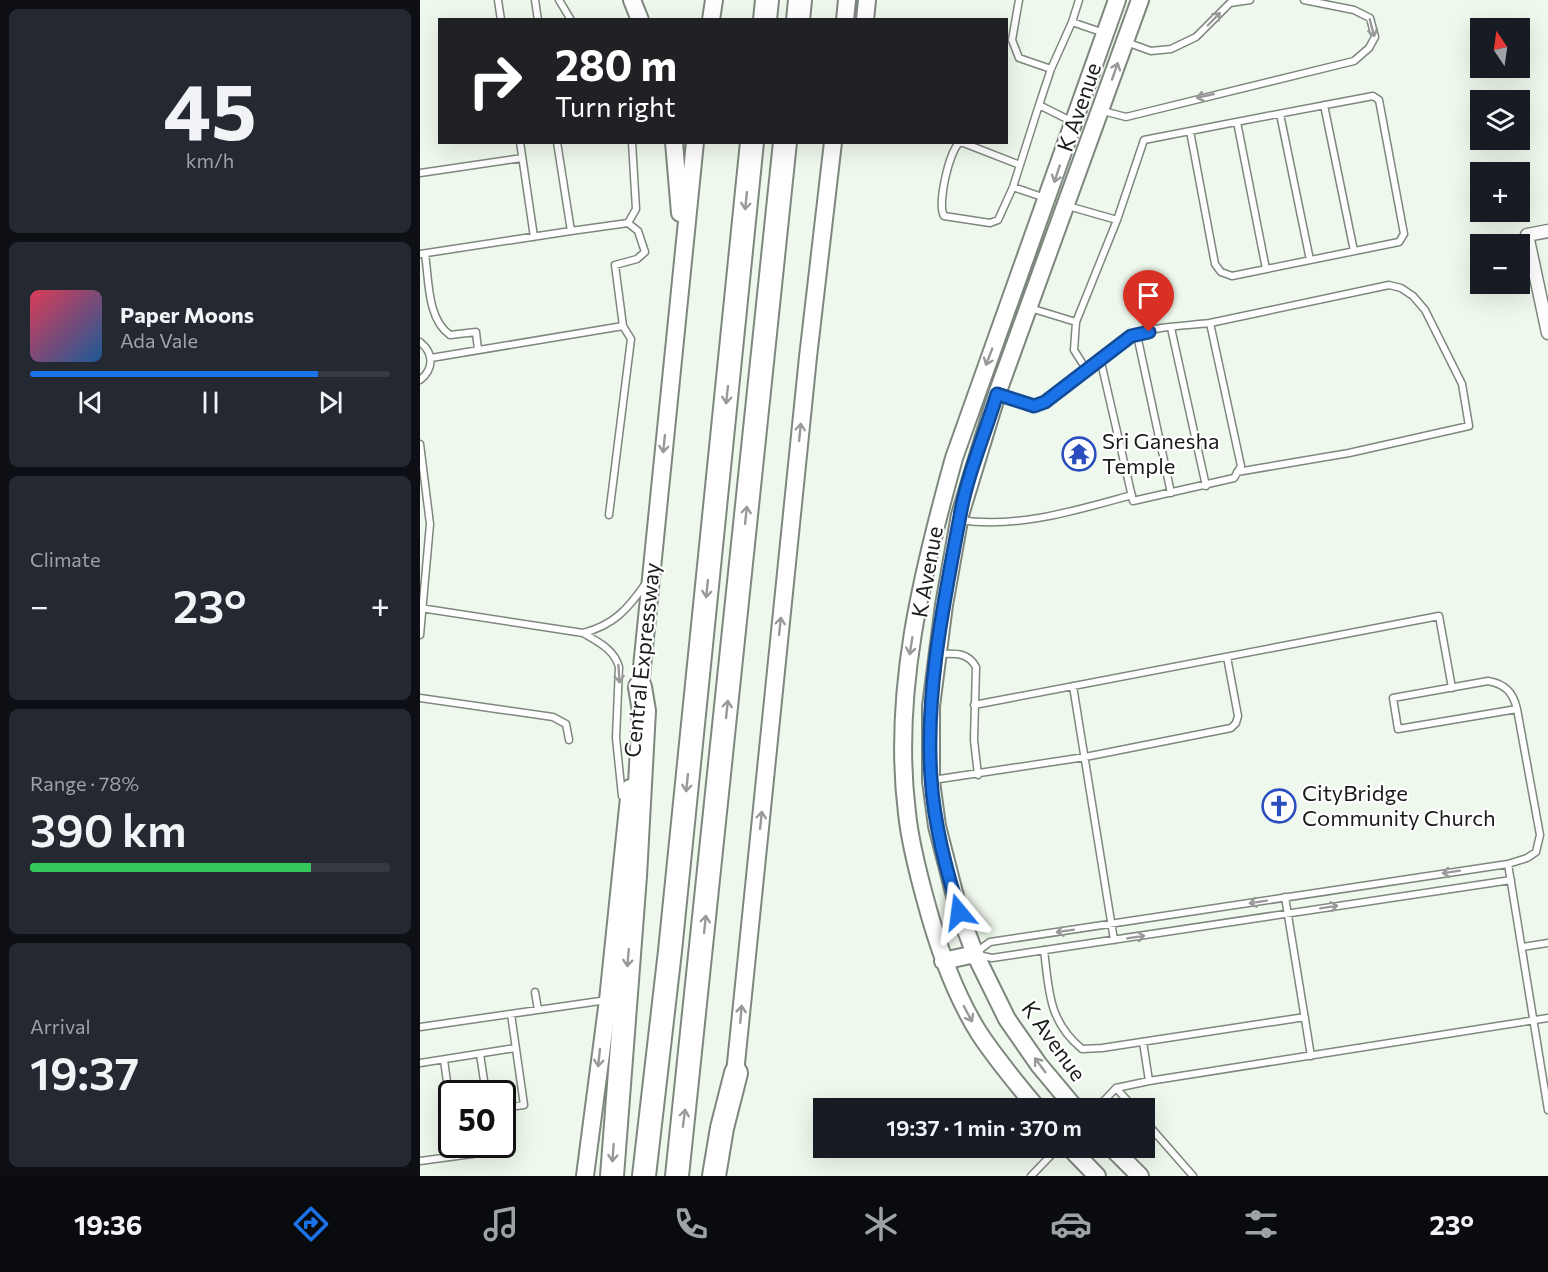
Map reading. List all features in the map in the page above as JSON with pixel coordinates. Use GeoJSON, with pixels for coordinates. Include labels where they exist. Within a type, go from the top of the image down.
{"type":"FeatureCollection","features":[{"type":"Feature","properties":{"kind":"highway"},"geometry":{"type":"LineString","coordinates":[[765,18],[767,0]]}},
{"type":"Feature","properties":{"kind":"highway"},"geometry":{"type":"LineString","coordinates":[[798,18],[800,0]]}},
{"type":"Feature","properties":{"kind":"highway"},"geometry":{"type":"LineString","coordinates":[[644,1176],[665,997],[752,144]]}},
{"type":"Feature","properties":{"kind":"highway"},"geometry":{"type":"LineString","coordinates":[[677,1176],[785,144]]}},
{"type":"Feature","properties":{"kind":"highway"},"geometry":{"type":"LineString","coordinates":[[612,1176],[635,876],[644,711],[640,687]]}},
{"type":"Feature","properties":{"kind":"highway"},"geometry":{"type":"LineString","coordinates":[[714,1176],[722,1128],[736,1073]]}},
{"type":"Feature","properties":{"kind":"main road"},"geometry":{"type":"LineString","coordinates":[[632,0],[639,18]]}},
{"type":"Feature","properties":{"kind":"main road"},"geometry":{"type":"LineString","coordinates":[[711,18],[714,0]]}},
{"type":"Feature","properties":{"kind":"main road"},"geometry":{"type":"LineString","coordinates":[[845,18],[847,0]]}},
{"type":"Feature","properties":{"kind":"main road"},"geometry":{"type":"LineString","coordinates":[[865,18],[867,0]]}},
{"type":"Feature","properties":{"kind":"main road","name":"K Avenue"},"geometry":{"type":"LineString","coordinates":[[1029,1098],[979,1033],[943,961],[912,850],[904,782],[906,691],[910,650],[935,528],[954,459],[1118,0]]}},
{"type":"Feature","properties":{"kind":"main road","name":"K Avenue"},"geometry":{"type":"LineString","coordinates":[[1067,1098],[1039,1065],[1007,1018],[975,954],[947,874],[931,781],[931,716],[936,654],[960,519],[997,394],[1068,206],[1140,0]]}},
{"type":"Feature","properties":{"kind":"main road"},"geometry":{"type":"LineString","coordinates":[[1106,33],[1125,42]]}},
{"type":"Feature","properties":{"kind":"main road"},"geometry":{"type":"LineString","coordinates":[[674,144],[682,266]]}},
{"type":"Feature","properties":{"kind":"main road","name":"Central Expressway"},"geometry":{"type":"LineString","coordinates":[[585,1176],[608,1000],[695,144]]}},
{"type":"Feature","properties":{"kind":"main road"},"geometry":{"type":"LineString","coordinates":[[724,1176],[803,405],[833,144]]}},
{"type":"Feature","properties":{"kind":"main road"},"geometry":{"type":"LineString","coordinates":[[819,269],[843,144]]}},
{"type":"Feature","properties":{"kind":"main road"},"geometry":{"type":"LineString","coordinates":[[1048,199],[1068,206]]}},
{"type":"Feature","properties":{"kind":"main road"},"geometry":{"type":"LineString","coordinates":[[904,782],[931,781]]}},
{"type":"Feature","properties":{"kind":"main road"},"geometry":{"type":"LineString","coordinates":[[943,961],[975,954]]}},
{"type":"Feature","properties":{"kind":"main road"},"geometry":{"type":"LineString","coordinates":[[1080,1158],[1097,1176]]}},
{"type":"Feature","properties":{"kind":"main road"},"geometry":{"type":"LineString","coordinates":[[1122,1158],[1140,1176]]}},
{"type":"Feature","properties":{"kind":"street"},"geometry":{"type":"LineString","coordinates":[[1548,231],[1527,235],[1548,333]]}},
{"type":"Feature","properties":{"kind":"lane"},"geometry":{"type":"LineString","coordinates":[[498,0],[501,18]]}},
{"type":"Feature","properties":{"kind":"lane"},"geometry":{"type":"LineString","coordinates":[[535,0],[538,18]]}},
{"type":"Feature","properties":{"kind":"lane"},"geometry":{"type":"LineString","coordinates":[[559,0],[570,18]]}},
{"type":"Feature","properties":{"kind":"lane"},"geometry":{"type":"LineString","coordinates":[[1019,0],[1012,40],[1019,58],[1051,69]]}},
{"type":"Feature","properties":{"kind":"lane"},"geometry":{"type":"LineString","coordinates":[[958,144],[954,147],[944,187],[941,211],[944,216],[990,223],[998,220],[1013,187],[1038,105],[1079,0]]}},
{"type":"Feature","properties":{"kind":"lane"},"geometry":{"type":"LineString","coordinates":[[1125,42],[1151,51],[1171,49],[1196,37],[1230,3],[1250,0]]}},
{"type":"Feature","properties":{"kind":"lane"},"geometry":{"type":"LineString","coordinates":[[1101,110],[1126,117],[1354,61],[1370,48],[1375,37],[1370,18],[1354,10],[1304,0]]}},
{"type":"Feature","properties":{"kind":"lane"},"geometry":{"type":"LineString","coordinates":[[1072,22],[1106,33]]}},
{"type":"Feature","properties":{"kind":"lane"},"geometry":{"type":"LineString","coordinates":[[1086,369],[1074,350],[1076,322],[1117,220],[1144,140],[1190,131],[1237,122],[1280,114],[1324,105],[1373,96],[1379,100],[1404,234],[1399,242],[1232,276],[1221,272],[1215,264],[1190,131]]}},
{"type":"Feature","properties":{"kind":"lane"},"geometry":{"type":"LineString","coordinates":[[1038,105],[1074,122]]}},
{"type":"Feature","properties":{"kind":"lane"},"geometry":{"type":"LineString","coordinates":[[1324,105],[1354,251]]}},
{"type":"Feature","properties":{"kind":"lane"},"geometry":{"type":"LineString","coordinates":[[1280,114],[1310,260]]}},
{"type":"Feature","properties":{"kind":"lane"},"geometry":{"type":"LineString","coordinates":[[1237,122],[1266,269]]}},
{"type":"Feature","properties":{"kind":"lane"},"geometry":{"type":"LineString","coordinates":[[520,144],[534,237]]}},
{"type":"Feature","properties":{"kind":"lane"},"geometry":{"type":"LineString","coordinates":[[557,144],[571,231]]}},
{"type":"Feature","properties":{"kind":"lane"},"geometry":{"type":"LineString","coordinates":[[628,223],[636,209],[632,144]]}},
{"type":"Feature","properties":{"kind":"lane"},"geometry":{"type":"LineString","coordinates":[[966,144],[1020,165]]}},
{"type":"Feature","properties":{"kind":"lane"},"geometry":{"type":"LineString","coordinates":[[420,173],[522,158]]}},
{"type":"Feature","properties":{"kind":"lane"},"geometry":{"type":"LineString","coordinates":[[1013,187],[1048,199]]}},
{"type":"Feature","properties":{"kind":"lane"},"geometry":{"type":"LineString","coordinates":[[1068,206],[1117,220]]}},
{"type":"Feature","properties":{"kind":"lane"},"geometry":{"type":"LineString","coordinates":[[478,350],[476,332],[450,335],[440,328],[435,316],[422,254],[628,223],[638,231],[645,252],[637,259],[615,265],[623,326],[631,339],[609,515]]}},
{"type":"Feature","properties":{"kind":"lane"},"geometry":{"type":"LineString","coordinates":[[997,394],[1034,406],[1045,402],[1100,358],[1137,335],[1210,323],[1389,285],[1401,288],[1413,296],[1425,310],[1462,384],[1469,426],[1349,453],[1237,472]]}},
{"type":"Feature","properties":{"kind":"lane"},"geometry":{"type":"LineString","coordinates":[[1029,308],[1076,322]]}},
{"type":"Feature","properties":{"kind":"lane"},"geometry":{"type":"LineString","coordinates":[[1100,358],[1133,501],[1234,478],[1241,466],[1210,323]]}},
{"type":"Feature","properties":{"kind":"lane"},"geometry":{"type":"LineString","coordinates":[[431,358],[623,326]]}},
{"type":"Feature","properties":{"kind":"lane"},"geometry":{"type":"LineString","coordinates":[[1171,328],[1206,486]]}},
{"type":"Feature","properties":{"kind":"lane"},"geometry":{"type":"LineString","coordinates":[[1137,335],[1171,493]]}},
{"type":"Feature","properties":{"kind":"lane"},"geometry":{"type":"LineString","coordinates":[[420,342],[426,347],[431,358],[429,370],[420,380]]}},
{"type":"Feature","properties":{"kind":"lane"},"geometry":{"type":"LineString","coordinates":[[420,444],[430,524],[420,635]]}},
{"type":"Feature","properties":{"kind":"lane"},"geometry":{"type":"LineString","coordinates":[[960,519],[985,524],[1068,512],[1132,495]]}},
{"type":"Feature","properties":{"kind":"lane"},"geometry":{"type":"LineString","coordinates":[[583,633],[618,619],[651,576]]}},
{"type":"Feature","properties":{"kind":"lane"},"geometry":{"type":"LineString","coordinates":[[422,609],[583,633],[604,646],[617,659],[619,667],[616,738],[626,826]]}},
{"type":"Feature","properties":{"kind":"lane"},"geometry":{"type":"LineString","coordinates":[[974,705],[1439,616],[1452,687]]}},
{"type":"Feature","properties":{"kind":"lane"},"geometry":{"type":"LineString","coordinates":[[936,654],[962,654],[971,658],[976,667],[974,740],[978,775]]}},
{"type":"Feature","properties":{"kind":"lane"},"geometry":{"type":"LineString","coordinates":[[931,781],[1085,757],[1231,728],[1238,716],[1227,657]]}},
{"type":"Feature","properties":{"kind":"lane"},"geometry":{"type":"LineString","coordinates":[[975,954],[990,942],[1508,864],[1527,858],[1536,852],[1539,844],[1517,709],[1511,692],[1497,683],[1488,681],[1393,698],[1398,729],[1517,709]]}},
{"type":"Feature","properties":{"kind":"lane"},"geometry":{"type":"LineString","coordinates":[[1073,686],[1114,940]]}},
{"type":"Feature","properties":{"kind":"lane"},"geometry":{"type":"LineString","coordinates":[[420,698],[553,717],[566,724],[569,740]]}},
{"type":"Feature","properties":{"kind":"lane"},"geometry":{"type":"LineString","coordinates":[[1508,864],[1548,1110]]}},
{"type":"Feature","properties":{"kind":"lane"},"geometry":{"type":"LineString","coordinates":[[975,954],[992,958],[1511,880]]}},
{"type":"Feature","properties":{"kind":"lane"},"geometry":{"type":"LineString","coordinates":[[1285,897],[1311,1056]]}},
{"type":"Feature","properties":{"kind":"lane"},"geometry":{"type":"LineString","coordinates":[[1522,947],[1548,943]]}},
{"type":"Feature","properties":{"kind":"lane"},"geometry":{"type":"LineString","coordinates":[[1044,950],[1050,996],[1056,1020],[1070,1039],[1082,1049],[1305,1017]]}},
{"type":"Feature","properties":{"kind":"lane"},"geometry":{"type":"LineString","coordinates":[[535,992],[538,1010]]}},
{"type":"Feature","properties":{"kind":"lane"},"geometry":{"type":"LineString","coordinates":[[420,1027],[608,1000]]}},
{"type":"Feature","properties":{"kind":"lane"},"geometry":{"type":"LineString","coordinates":[[510,1014],[524,1105],[516,1106]]}},
{"type":"Feature","properties":{"kind":"lane"},"geometry":{"type":"LineString","coordinates":[[1106,1098],[1116,1088],[1149,1081],[1548,1018]]}},
{"type":"Feature","properties":{"kind":"lane"},"geometry":{"type":"LineString","coordinates":[[1143,1042],[1149,1081]]}},
{"type":"Feature","properties":{"kind":"lane"},"geometry":{"type":"LineString","coordinates":[[420,1063],[515,1048]]}},
{"type":"Feature","properties":{"kind":"lane"},"geometry":{"type":"LineString","coordinates":[[480,1054],[484,1080]]}},
{"type":"Feature","properties":{"kind":"lane"},"geometry":{"type":"LineString","coordinates":[[444,1060],[447,1080]]}},
{"type":"Feature","properties":{"kind":"lane"},"geometry":{"type":"LineString","coordinates":[[1116,1088],[1125,1098]]}},
{"type":"Feature","properties":{"kind":"lane"},"geometry":{"type":"LineString","coordinates":[[1155,1133],[1193,1176]]}},
{"type":"Feature","properties":{"kind":"lane"},"geometry":{"type":"LineString","coordinates":[[420,1152],[421,1161],[442,1158]]}},
{"type":"Feature","properties":{"kind":"lane"},"geometry":{"type":"LineString","coordinates":[[1034,1175],[1049,1158]]}},
{"type":"Feature","properties":{"kind":"place","name":"Sri Ganesha Temple"},"geometry":{"type":"Point","coordinates":[1079,454]}},
{"type":"Feature","properties":{"kind":"place","name":"CityBridge Community Church"},"geometry":{"type":"Point","coordinates":[1279,806]}},
{"type":"Feature","properties":{"kind":"route"},"geometry":{"type":"LineString","coordinates":[[959,912],[947,874],[937,826],[931,781],[931,706],[934,670],[960,515],[997,394],[1034,406],[1045,402],[1131,336],[1149,332]]}}]}
